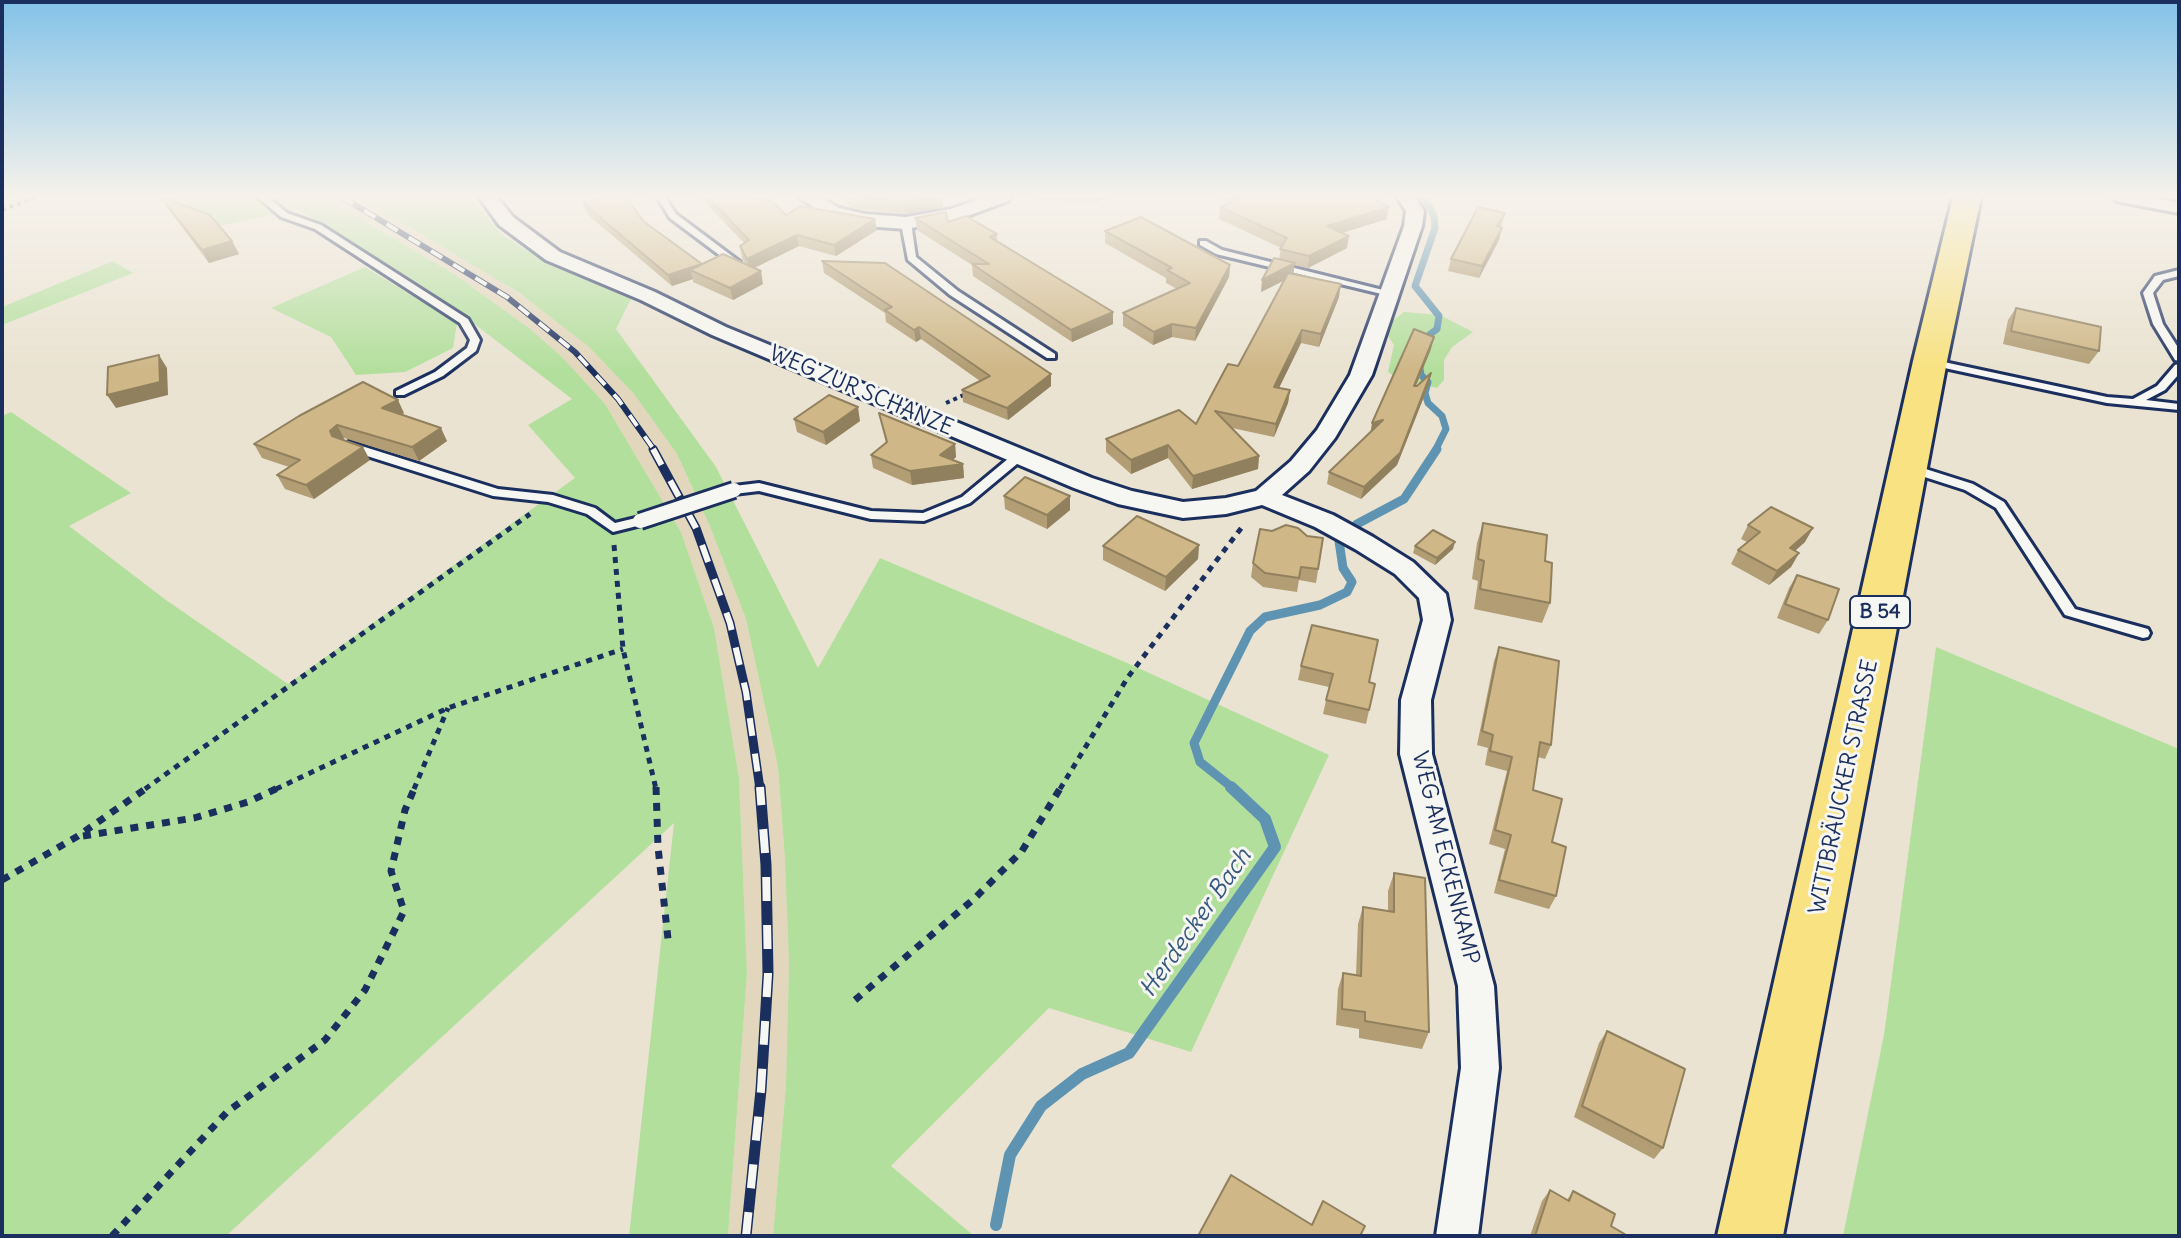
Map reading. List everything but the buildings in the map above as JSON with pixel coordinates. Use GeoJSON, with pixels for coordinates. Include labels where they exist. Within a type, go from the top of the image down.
{"type":"FeatureCollection","features":[{"type":"Feature","properties":{"kind":"main road","name":"WITTBRÄUCKER STRASSE"},"geometry":{"type":"LineString","coordinates":[[1750,1236],[1954,255]]}},
{"type":"Feature","properties":{"kind":"street","name":"WEG ZUR SCHANZE"},"geometry":{"type":"LineString","coordinates":[[551,255],[648,296],[719,331],[1127,498],[1183,510],[1226,506],[1264,497]]}},
{"type":"Feature","properties":{"kind":"street"},"geometry":{"type":"LineString","coordinates":[[1264,497],[1300,466],[1347,404],[1361,375],[1403,255]]}},
{"type":"Feature","properties":{"kind":"street","name":"WEG AM ECKENKAMP"},"geometry":{"type":"LineString","coordinates":[[1264,497],[1324,521],[1364,543],[1404,568],[1432,594],[1437,620],[1416,700],[1416,754],[1476,986],[1480,1068],[1457,1236]]}},
{"type":"Feature","properties":{"kind":"lane"},"geometry":{"type":"LineString","coordinates":[[361,255],[464,321],[475,340],[472,349],[439,374],[400,393]]}},
{"type":"Feature","properties":{"kind":"lane"},"geometry":{"type":"LineString","coordinates":[[725,255],[737,264]]}},
{"type":"Feature","properties":{"kind":"lane"},"geometry":{"type":"LineString","coordinates":[[911,255],[954,293],[1051,356]]}},
{"type":"Feature","properties":{"kind":"lane"},"geometry":{"type":"LineString","coordinates":[[1231,255],[1390,293]]}},
{"type":"Feature","properties":{"kind":"lane"},"geometry":{"type":"LineString","coordinates":[[2179,273],[2159,278],[2148,293],[2154,316],[2179,358]]}},
{"type":"Feature","properties":{"kind":"lane"},"geometry":{"type":"LineString","coordinates":[[1930,361],[2107,400],[2137,400],[2179,407]]}},
{"type":"Feature","properties":{"kind":"lane"},"geometry":{"type":"LineString","coordinates":[[2137,400],[2161,388],[2179,367]]}},
{"type":"Feature","properties":{"kind":"lane"},"geometry":{"type":"LineString","coordinates":[[346,445],[497,493],[549,498],[591,511],[613,528],[734,490],[759,487],[871,515],[924,517],[966,500],[1019,456]]}},
{"type":"Feature","properties":{"kind":"lane"},"geometry":{"type":"LineString","coordinates":[[1910,468],[1969,487],[2000,505],[2070,612],[2143,633]]}},
{"type":"Feature","properties":{"kind":"path"},"geometry":{"type":"LineString","coordinates":[[919,415],[972,391]]}},
{"type":"Feature","properties":{"kind":"path"},"geometry":{"type":"LineString","coordinates":[[855,1000],[975,898],[1022,851],[1128,677],[1264,497]]}},
{"type":"Feature","properties":{"kind":"path"},"geometry":{"type":"LineString","coordinates":[[2,880],[78,836],[463,565],[549,498]]}},
{"type":"Feature","properties":{"kind":"path"},"geometry":{"type":"LineString","coordinates":[[613,528],[623,649],[656,784],[658,847],[668,939]]}},
{"type":"Feature","properties":{"kind":"path"},"geometry":{"type":"LineString","coordinates":[[78,836],[194,818],[248,802],[448,708],[623,649]]}},
{"type":"Feature","properties":{"kind":"path"},"geometry":{"type":"LineString","coordinates":[[112,1236],[227,1112],[325,1040],[365,990],[404,911],[391,871],[405,810],[448,708]]}},
{"type":"Feature","properties":{"kind":"shaded area"},"geometry":{"type":"Polygon","coordinates":[[[422,255],[458,255],[476,265],[555,318],[588,346],[634,394],[677,454],[709,524],[746,619],[778,767],[785,860],[789,964],[786,1085],[773,1236],[728,1236],[747,973],[739,778],[714,628],[681,532],[605,404],[562,357],[529,328],[422,255]]]}},
{"type":"Feature","properties":{"kind":"green space"},"geometry":{"type":"Polygon","coordinates":[[[369,255],[422,255],[529,328],[562,357],[605,404],[681,532],[714,628],[739,778],[747,973],[728,1236],[629,1236],[674,823],[226,1236],[2,1236],[2,416],[11,412],[131,493],[69,526],[166,600],[288,684],[575,478],[528,425],[572,399],[468,319],[369,255]]]}},
{"type":"Feature","properties":{"kind":"green space"},"geometry":{"type":"Polygon","coordinates":[[[456,255],[534,255],[631,299],[616,329],[716,467],[818,668],[880,558],[1125,662],[1329,755],[1191,1052],[1049,1008],[891,1166],[974,1236],[773,1236],[786,1085],[789,964],[785,860],[778,767],[746,619],[709,524],[677,454],[634,394],[588,346],[518,292],[456,255]]]}},
{"type":"Feature","properties":{"kind":"green space"},"geometry":{"type":"Polygon","coordinates":[[[113,261],[133,273],[2,325],[2,307],[113,261]]]}},
{"type":"Feature","properties":{"kind":"green space"},"geometry":{"type":"Polygon","coordinates":[[[365,267],[457,323],[453,348],[405,372],[356,375],[331,337],[271,308],[365,267]]]}},
{"type":"Feature","properties":{"kind":"green space"},"geometry":{"type":"Polygon","coordinates":[[[1404,312],[1440,315],[1473,332],[1452,347],[1444,360],[1444,380],[1437,388],[1397,378],[1388,372],[1394,345],[1388,336],[1392,321],[1404,312]]]}},
{"type":"Feature","properties":{"kind":"green space"},"geometry":{"type":"Polygon","coordinates":[[[1936,647],[2179,749],[2179,1236],[1843,1236],[1884,1035],[1936,647]]]}},
{"type":"Feature","properties":{"kind":"waterway","name":"Herdecker Bach"},"geometry":{"type":"LineString","coordinates":[[1420,342],[1437,329],[1439,316],[1415,286],[1426,255]]}},
{"type":"Feature","properties":{"kind":"waterway","name":"Herdecker Bach"},"geometry":{"type":"LineString","coordinates":[[1419,362],[1421,375],[1428,382],[1425,393],[1428,403],[1442,416],[1446,429],[1435,451]]}},
{"type":"Feature","properties":{"kind":"waterway","name":"Herdecker Bach"},"geometry":{"type":"LineString","coordinates":[[1234,789],[1200,762],[1194,743],[1250,631],[1265,617],[1320,605],[1347,592],[1352,582],[1343,568],[1339,541],[1357,524],[1404,499],[1437,449]]}},
{"type":"Feature","properties":{"kind":"waterway","name":"Herdecker Bach"},"geometry":{"type":"LineString","coordinates":[[996,1225],[1010,1155],[1041,1106],[1082,1074],[1129,1053],[1275,847],[1265,819],[1231,787]]}},
{"type":"Feature","properties":{"kind":"railway"},"geometry":{"type":"LineString","coordinates":[[437,255],[507,297],[575,352],[618,399],[655,451]]}},
{"type":"Feature","properties":{"kind":"railway"},"geometry":{"type":"LineString","coordinates":[[653,449],[696,528],[730,623],[746,692],[760,789]]}},
{"type":"Feature","properties":{"kind":"railway"},"geometry":{"type":"LineString","coordinates":[[746,1236],[761,1090],[768,974],[766,865],[760,787]]}}]}
